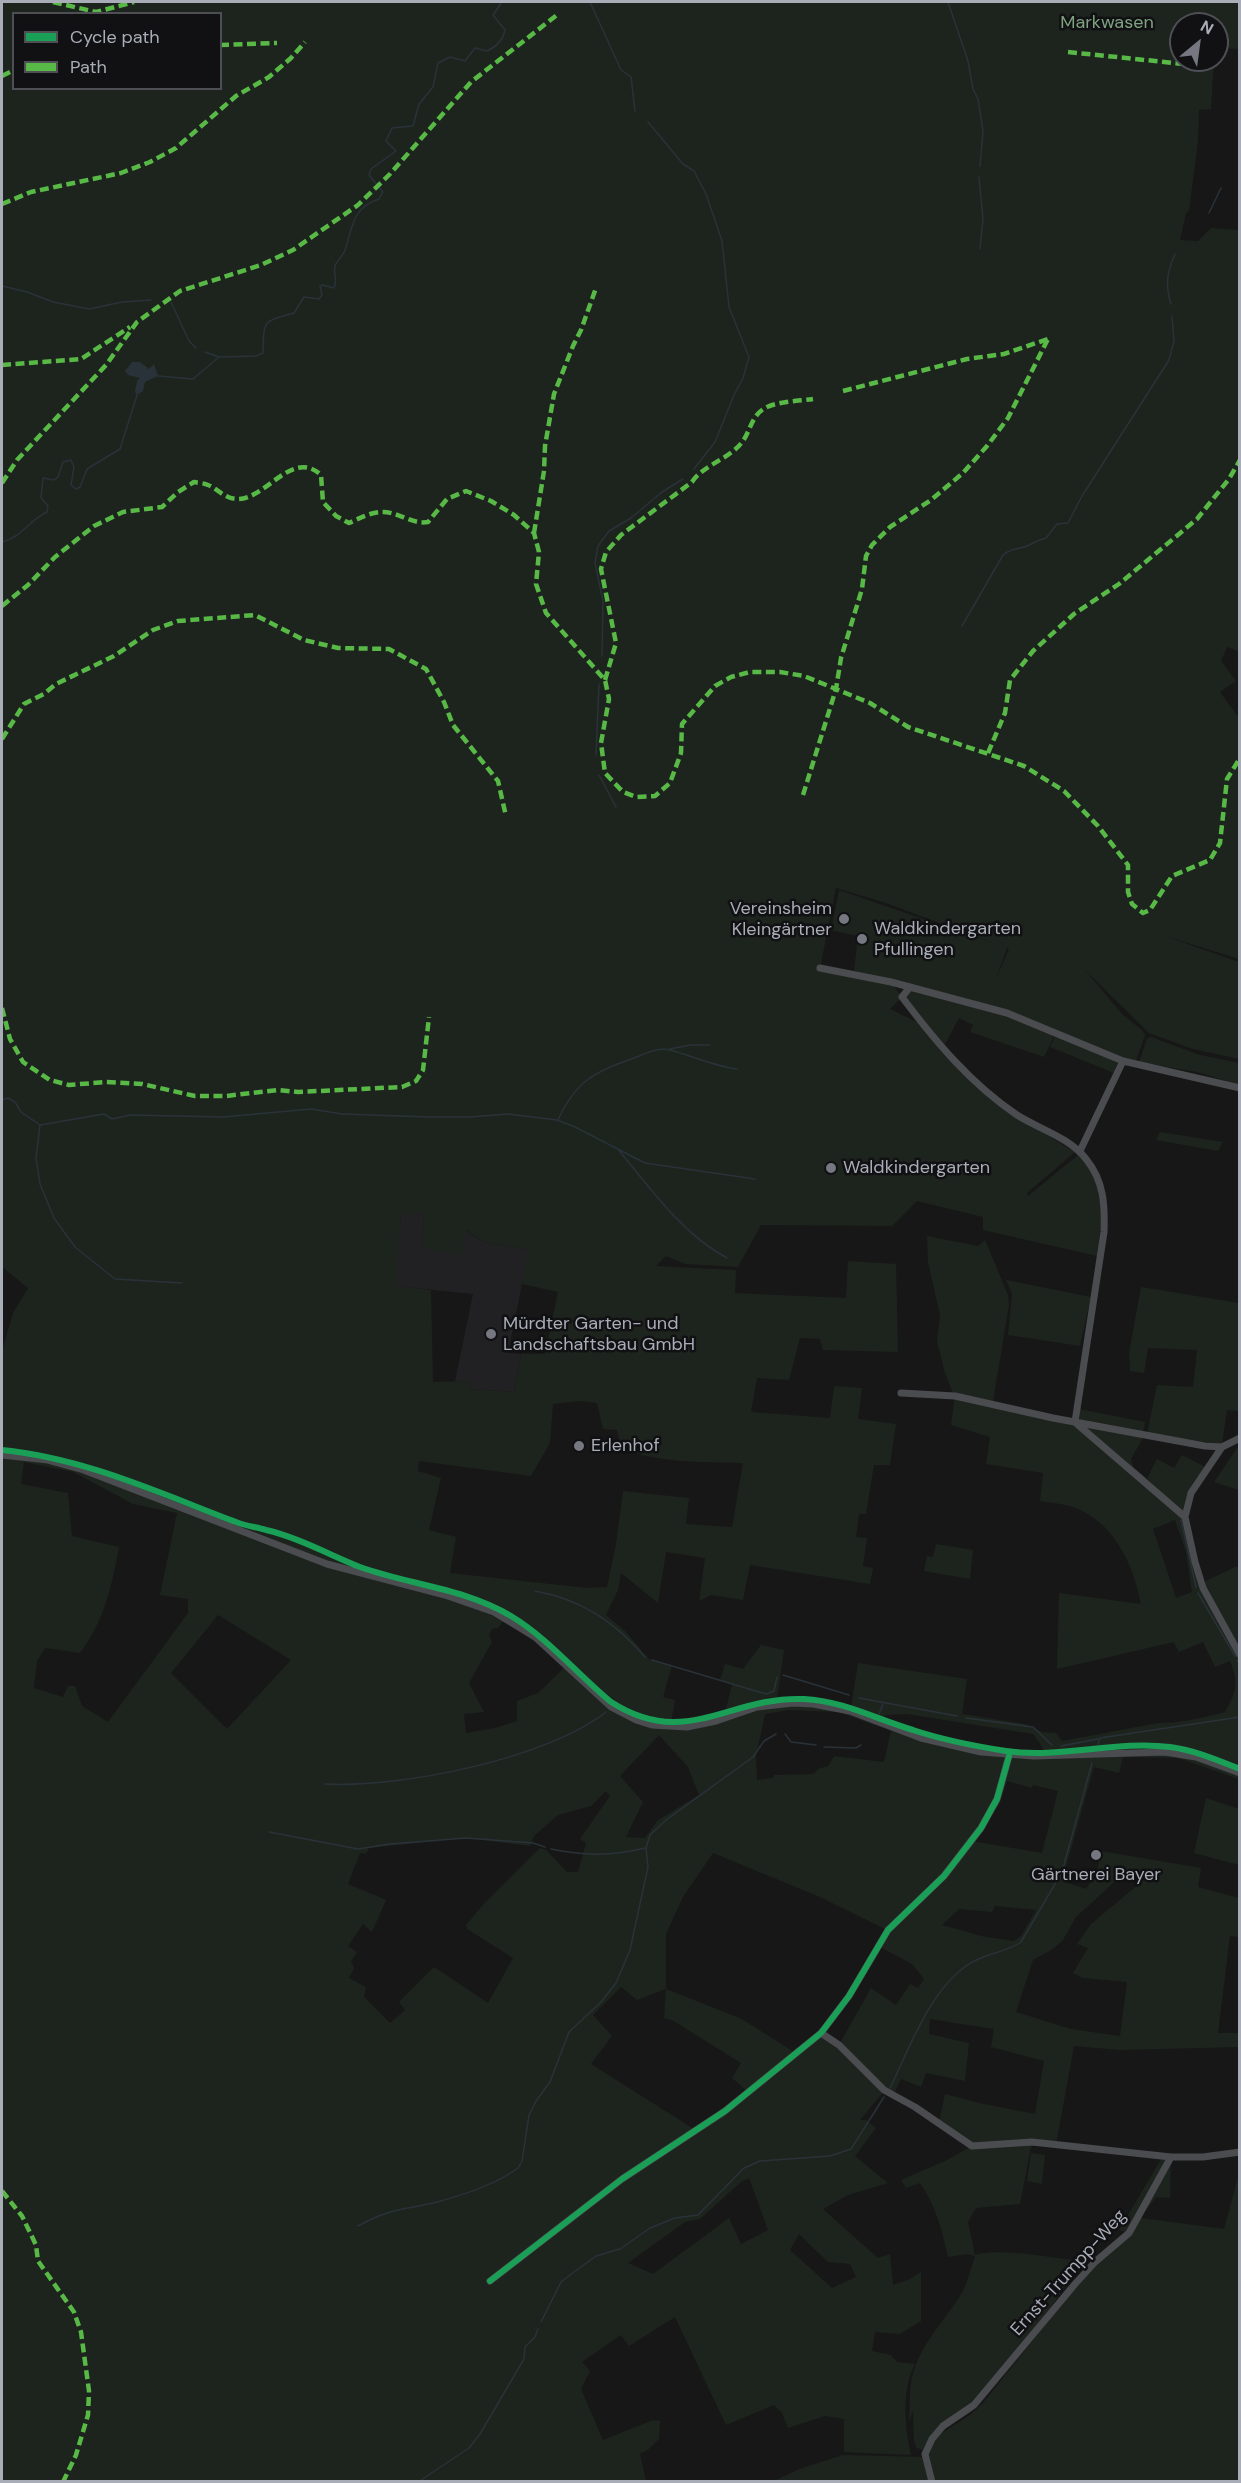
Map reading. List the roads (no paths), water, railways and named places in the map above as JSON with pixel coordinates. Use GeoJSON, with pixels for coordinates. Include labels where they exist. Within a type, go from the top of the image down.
{"type":"FeatureCollection","features":[{"type":"Feature","properties":{"kind":"street"},"geometry":{"type":"LineString","coordinates":[[820,968],[910,987],[1017,1016],[1123,1061],[1239,1088]]}},
{"type":"Feature","properties":{"kind":"street"},"geometry":{"type":"LineString","coordinates":[[910,987],[902,997],[959,1066],[1017,1115],[1080,1151],[1101,1185],[1105,1206],[1104,1232],[1075,1422]]}},
{"type":"Feature","properties":{"kind":"street"},"geometry":{"type":"LineString","coordinates":[[1080,1151],[1123,1061]]}},
{"type":"Feature","properties":{"kind":"street"},"geometry":{"type":"LineString","coordinates":[[901,1393],[954,1396],[1144,1436],[1222,1447]]}},
{"type":"Feature","properties":{"kind":"street"},"geometry":{"type":"LineString","coordinates":[[1075,1422],[1185,1517]]}},
{"type":"Feature","properties":{"kind":"street"},"geometry":{"type":"LineString","coordinates":[[1239,1438],[1222,1447],[1191,1493],[1185,1517],[1203,1588],[1239,1655]]}},
{"type":"Feature","properties":{"kind":"street"},"geometry":{"type":"LineString","coordinates":[[2,1455],[48,1460],[81,1469],[327,1564],[445,1595],[481,1607],[507,1619],[536,1637],[611,1707],[636,1720],[663,1727],[687,1727],[716,1721],[757,1707],[793,1703],[850,1711],[921,1738],[956,1747],[1009,1756],[1165,1752],[1196,1757],[1239,1773]]}},
{"type":"Feature","properties":{"kind":"street"},"geometry":{"type":"LineString","coordinates":[[490,2281],[622,2179],[724,2110],[820,2033],[849,1996],[888,1930],[944,1876],[981,1828],[997,1799],[1009,1756]]}},
{"type":"Feature","properties":{"kind":"street"},"geometry":{"type":"LineString","coordinates":[[820,2033],[839,2045],[884,2090],[915,2107],[972,2146],[1032,2142],[1172,2157],[1203,2157],[1239,2152]]}},
{"type":"Feature","properties":{"kind":"street","name":"Ernst-Trumpp-Weg"},"geometry":{"type":"LineString","coordinates":[[932,2481],[926,2454],[932,2439],[943,2426],[974,2405],[1088,2269],[1129,2233],[1172,2157]]}},
{"type":"Feature","properties":{"kind":"waterway"},"geometry":{"type":"LineString","coordinates":[[158,376],[193,379],[219,357],[256,356],[263,353],[265,328],[270,321],[294,313],[304,297],[319,299],[322,295],[320,286],[334,288],[335,266],[345,250],[358,213],[363,207],[379,199],[383,192],[369,175],[371,169],[396,151],[386,141],[392,128],[413,126],[419,104],[433,87],[438,63],[450,57],[465,61],[475,48],[487,51],[499,43],[505,30],[493,15],[502,2]]}},
{"type":"Feature","properties":{"kind":"waterway"},"geometry":{"type":"LineString","coordinates":[[590,2],[621,70],[631,77],[635,111]]}},
{"type":"Feature","properties":{"kind":"waterway"},"geometry":{"type":"LineString","coordinates":[[948,2],[968,61],[973,89],[978,99],[983,131],[980,166]]}},
{"type":"Feature","properties":{"kind":"waterway"},"geometry":{"type":"LineString","coordinates":[[648,122],[683,164],[694,171],[706,194],[722,241],[729,307],[749,357],[743,378],[715,442],[694,469]]}},
{"type":"Feature","properties":{"kind":"waterway"},"geometry":{"type":"LineString","coordinates":[[979,177],[983,219],[980,249]]}},
{"type":"Feature","properties":{"kind":"waterway"},"geometry":{"type":"LineString","coordinates":[[1209,213],[1221,188]]}},
{"type":"Feature","properties":{"kind":"waterway"},"geometry":{"type":"LineString","coordinates":[[1171,304],[1168,279],[1175,254]]}},
{"type":"Feature","properties":{"kind":"waterway"},"geometry":{"type":"LineString","coordinates":[[2,286],[53,302],[89,309],[122,302],[151,300]]}},
{"type":"Feature","properties":{"kind":"waterway"},"geometry":{"type":"LineString","coordinates":[[171,302],[189,341],[196,348]]}},
{"type":"Feature","properties":{"kind":"waterway"},"geometry":{"type":"LineString","coordinates":[[962,626],[1003,555],[1046,538],[1057,524],[1068,523],[1082,496],[1169,360],[1174,341],[1172,316]]}},
{"type":"Feature","properties":{"kind":"waterway"},"geometry":{"type":"LineString","coordinates":[[205,352],[219,357]]}},
{"type":"Feature","properties":{"kind":"waterway"},"geometry":{"type":"LineString","coordinates":[[2,542],[15,537],[47,512],[48,506],[41,498],[43,478],[54,480],[58,477],[63,462],[71,460],[74,467],[71,485],[76,489],[80,487],[87,469],[120,449],[137,395]]}},
{"type":"Feature","properties":{"kind":"waterway"},"geometry":{"type":"LineString","coordinates":[[602,656],[603,601],[595,563],[598,546],[609,531],[631,518],[662,492],[683,479]]}},
{"type":"Feature","properties":{"kind":"waterway"},"geometry":{"type":"LineString","coordinates":[[596,755],[599,684]]}},
{"type":"Feature","properties":{"kind":"waterway"},"geometry":{"type":"LineString","coordinates":[[599,775],[616,807]]}},
{"type":"Feature","properties":{"kind":"waterway"},"geometry":{"type":"LineString","coordinates":[[670,1049],[690,1045],[710,1045]]}},
{"type":"Feature","properties":{"kind":"waterway"},"geometry":{"type":"LineString","coordinates":[[558,1120],[572,1095],[588,1079],[608,1068],[651,1051],[670,1050],[737,1069]]}},
{"type":"Feature","properties":{"kind":"waterway"},"geometry":{"type":"LineString","coordinates":[[2,1100],[8,1098],[15,1102],[21,1112],[40,1125],[104,1114],[112,1119],[130,1115],[223,1117],[311,1109],[342,1114],[429,1117],[508,1114],[557,1120],[645,1163],[755,1179]]}},
{"type":"Feature","properties":{"kind":"waterway"},"geometry":{"type":"LineString","coordinates":[[40,1125],[36,1158],[40,1184],[54,1218],[75,1247],[115,1279],[182,1283]]}},
{"type":"Feature","properties":{"kind":"waterway"},"geometry":{"type":"LineString","coordinates":[[617,1148],[667,1209],[695,1236],[727,1258]]}},
{"type":"Feature","properties":{"kind":"waterway"},"geometry":{"type":"LineString","coordinates":[[1127,1463],[1145,1478]]}},
{"type":"Feature","properties":{"kind":"waterway"},"geometry":{"type":"LineString","coordinates":[[1181,1520],[1196,1587]]}},
{"type":"Feature","properties":{"kind":"waterway"},"geometry":{"type":"LineString","coordinates":[[535,1591],[567,1600],[596,1614],[622,1633],[645,1657]]}},
{"type":"Feature","properties":{"kind":"waterway"},"geometry":{"type":"LineString","coordinates":[[1198,1593],[1235,1656]]}},
{"type":"Feature","properties":{"kind":"waterway"},"geometry":{"type":"LineString","coordinates":[[652,1660],[766,1694],[774,1691],[777,1677]]}},
{"type":"Feature","properties":{"kind":"waterway"},"geometry":{"type":"LineString","coordinates":[[1237,1660],[1240,1666]]}},
{"type":"Feature","properties":{"kind":"waterway"},"geometry":{"type":"LineString","coordinates":[[783,1675],[849,1695]]}},
{"type":"Feature","properties":{"kind":"waterway"},"geometry":{"type":"LineString","coordinates":[[859,1698],[957,1716]]}},
{"type":"Feature","properties":{"kind":"waterway"},"geometry":{"type":"LineString","coordinates":[[879,1714],[883,1704]]}},
{"type":"Feature","properties":{"kind":"waterway"},"geometry":{"type":"LineString","coordinates":[[325,1784],[393,1781],[472,1767],[547,1744],[580,1729],[606,1712]]}},
{"type":"Feature","properties":{"kind":"waterway"},"geometry":{"type":"LineString","coordinates":[[1098,1744],[1100,1738],[1240,1717]]}},
{"type":"Feature","properties":{"kind":"waterway"},"geometry":{"type":"LineString","coordinates":[[966,1718],[1033,1727],[1052,1745]]}},
{"type":"Feature","properties":{"kind":"waterway"},"geometry":{"type":"LineString","coordinates":[[358,2226],[388,2213],[469,2192],[490,2184],[518,2168],[522,2161],[529,2115],[550,2082],[569,2032],[601,2002],[616,1983],[630,1950],[648,1867],[646,1848],[650,1835],[666,1820],[753,1757],[764,1741],[776,1734]]}},
{"type":"Feature","properties":{"kind":"waterway"},"geometry":{"type":"LineString","coordinates":[[785,1734],[791,1742],[816,1745]]}},
{"type":"Feature","properties":{"kind":"waterway"},"geometry":{"type":"LineString","coordinates":[[1061,1746],[1098,1739]]}},
{"type":"Feature","properties":{"kind":"waterway"},"geometry":{"type":"LineString","coordinates":[[824,1747],[856,1748],[861,1745]]}},
{"type":"Feature","properties":{"kind":"waterway"},"geometry":{"type":"LineString","coordinates":[[890,2088],[931,2005],[953,1977],[973,1962],[1021,1942],[1062,1872],[1092,1763]]}},
{"type":"Feature","properties":{"kind":"waterway"},"geometry":{"type":"LineString","coordinates":[[269,1832],[358,1849],[466,1838],[533,1843],[545,1847]]}},
{"type":"Feature","properties":{"kind":"waterway"},"geometry":{"type":"LineString","coordinates":[[551,1849],[598,1854],[621,1853],[645,1848]]}},
{"type":"Feature","properties":{"kind":"waterway"},"geometry":{"type":"LineString","coordinates":[[541,2322],[561,2282],[570,2275],[596,2256],[620,2249],[650,2228],[675,2218],[698,2215],[744,2168],[760,2161],[830,2156],[851,2149],[884,2097]]}},
{"type":"Feature","properties":{"kind":"waterway"},"geometry":{"type":"LineString","coordinates":[[418,2482],[469,2448],[480,2434],[524,2359],[525,2347],[535,2337],[538,2329]]}},
{"type":"Feature","properties":{"kind":"place","name":"Vereinsheim Kleingärtner"},"geometry":{"type":"Point","coordinates":[844,919]}},
{"type":"Feature","properties":{"kind":"place","name":"Waldkindergarten Pfullingen"},"geometry":{"type":"Point","coordinates":[862,939]}},
{"type":"Feature","properties":{"kind":"place","name":"Waldkindergarten"},"geometry":{"type":"Point","coordinates":[831,1168]}},
{"type":"Feature","properties":{"kind":"place","name":"Mürdter Garten- und Landschaftsbau GmbH"},"geometry":{"type":"Point","coordinates":[491,1334]}},
{"type":"Feature","properties":{"kind":"place","name":"Erlenhof"},"geometry":{"type":"Point","coordinates":[579,1446]}},
{"type":"Feature","properties":{"kind":"place","name":"Gärtnerei Bayer"},"geometry":{"type":"Point","coordinates":[1096,1855]}},
{"type":"Feature","properties":{"kind":"park label","name":"Markwasen"},"geometry":{"type":"Point","coordinates":[1107,23]}}]}
